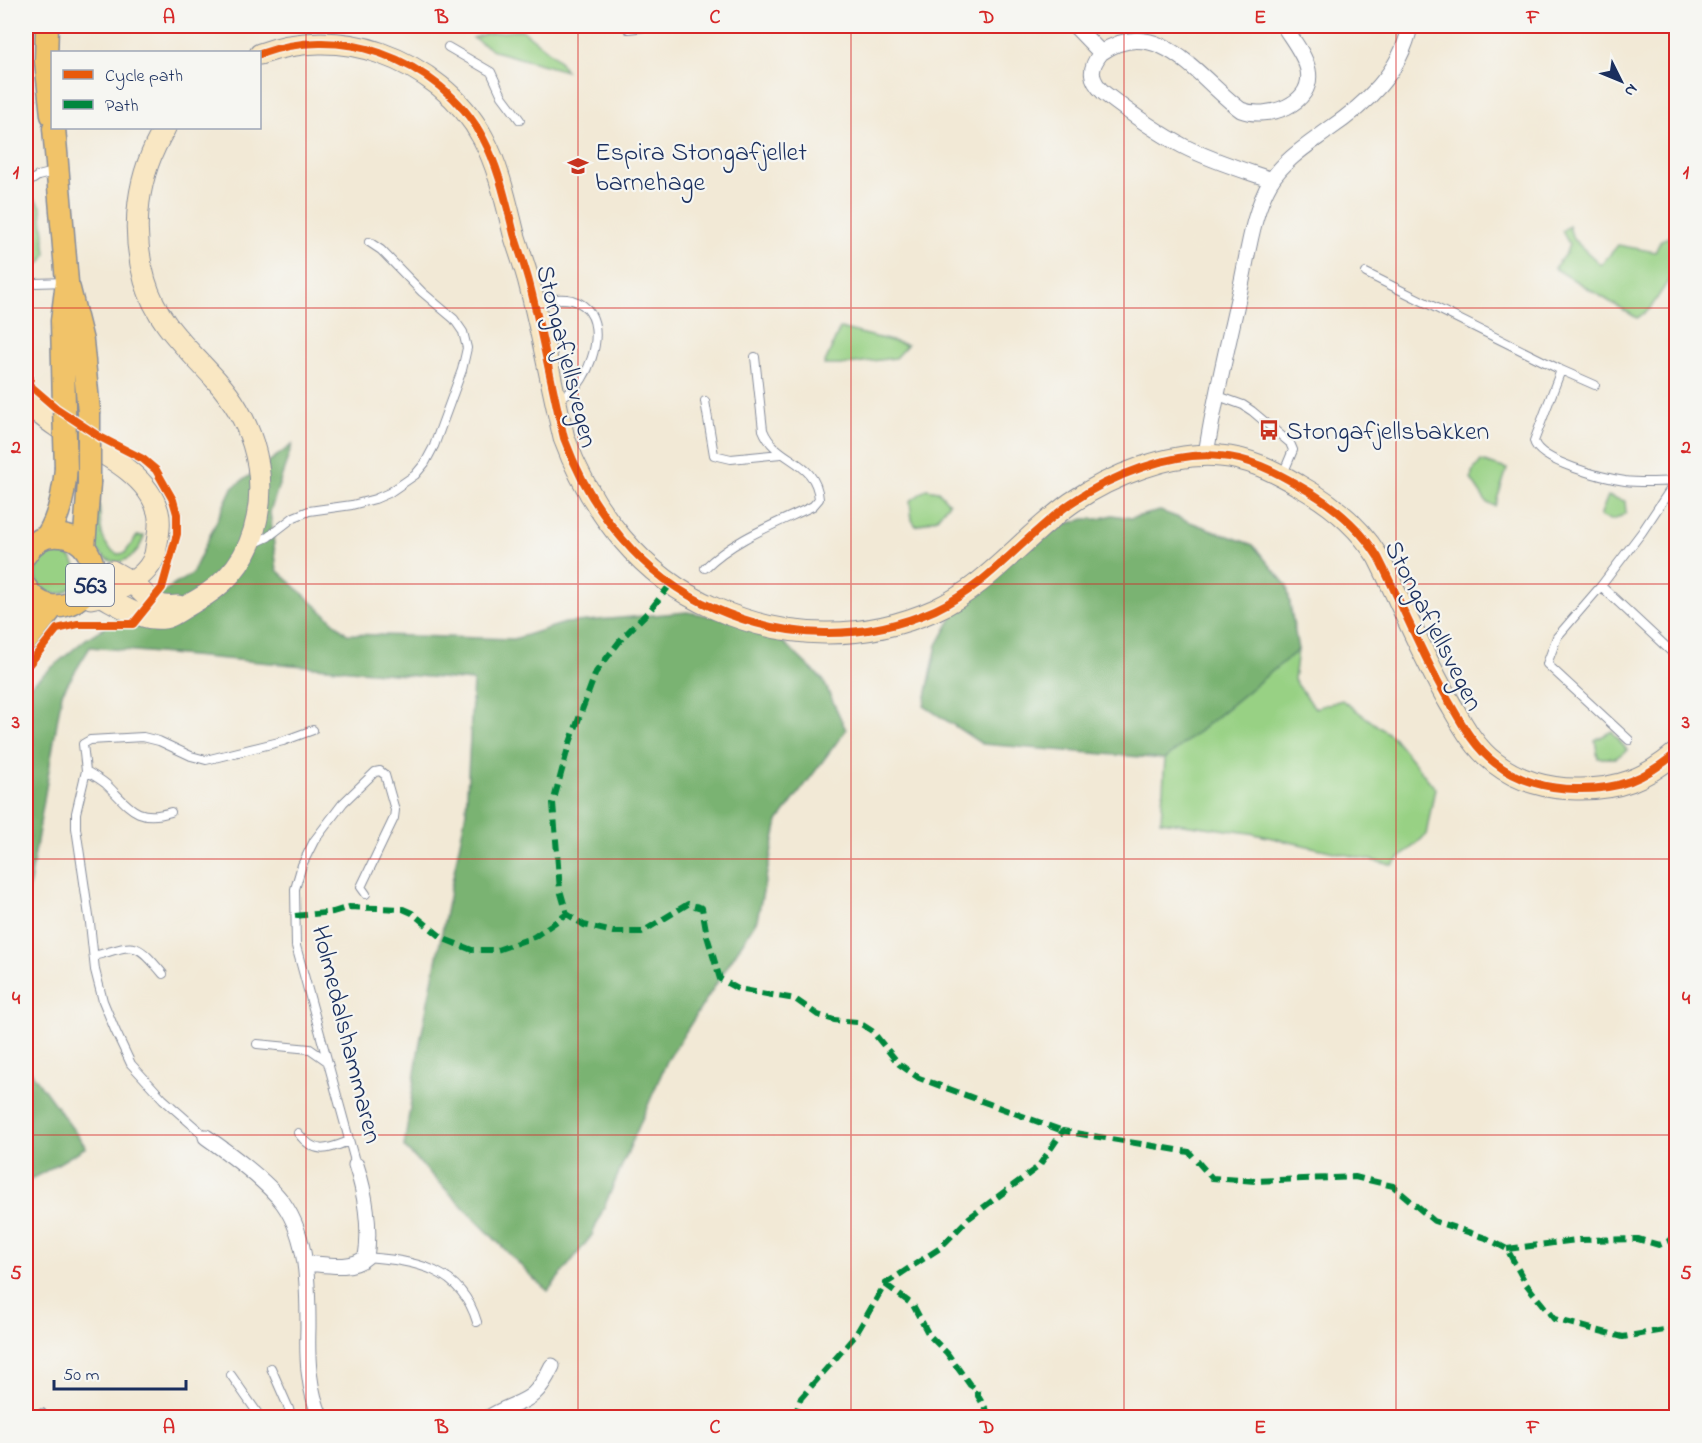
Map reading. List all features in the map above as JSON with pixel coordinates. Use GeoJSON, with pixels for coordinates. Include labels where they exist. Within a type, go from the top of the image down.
{"type":"FeatureCollection","features":[{"type":"Feature","properties":{"kind":"main road"},"geometry":{"type":"LineString","coordinates":[[33,26],[33,38],[46,61]]}},
{"type":"Feature","properties":{"kind":"main road"},"geometry":{"type":"LineString","coordinates":[[47,26],[46,61],[51,106]]}},
{"type":"Feature","properties":{"kind":"main road","name":"563"},"geometry":{"type":"LineString","coordinates":[[26,591],[43,604],[53,607],[67,605],[79,599],[90,585],[96,562],[89,483],[88,412],[82,341],[68,282],[54,129]]}},
{"type":"Feature","properties":{"kind":"main road","name":"563"},"geometry":{"type":"LineString","coordinates":[[47,537],[54,526],[63,494],[66,468],[61,338],[68,282]]}},
{"type":"Feature","properties":{"kind":"main road","name":"563"},"geometry":{"type":"LineString","coordinates":[[26,554],[32,545],[47,537],[67,537],[96,562]]}},
{"type":"Feature","properties":{"kind":"main road","name":"563"},"geometry":{"type":"LineString","coordinates":[[26,641],[53,607]]}},
{"type":"Feature","properties":{"kind":"street"},"geometry":{"type":"LineString","coordinates":[[1075,26],[1101,53]]}},
{"type":"Feature","properties":{"kind":"street"},"geometry":{"type":"LineString","coordinates":[[1272,180],[1214,160],[1185,147],[1128,111],[1104,93],[1094,80],[1092,66],[1101,53],[1110,46],[1139,41],[1154,43],[1179,56],[1241,110],[1252,114],[1266,113],[1292,104],[1303,93],[1307,85],[1309,71],[1284,26]]}},
{"type":"Feature","properties":{"kind":"street"},"geometry":{"type":"LineString","coordinates":[[1206,455],[1262,198],[1272,180],[1302,149],[1339,123],[1378,89],[1402,52],[1410,26]]}},
{"type":"Feature","properties":{"kind":"street","name":"Stongafjellsvegen"},"geometry":{"type":"LineString","coordinates":[[261,54],[306,43],[348,44],[367,48],[420,71],[447,92],[477,129],[492,156],[533,302],[564,438],[582,478],[616,531],[649,568],[676,590],[695,600],[737,618],[769,626],[817,633],[844,634],[871,631],[937,609],[981,582],[1047,522],[1092,490],[1144,467],[1170,460],[1206,455],[1241,459],[1282,476],[1334,507],[1367,539],[1456,714],[1470,737],[1496,764],[1512,774],[1533,782],[1559,789],[1583,790],[1610,788],[1635,781],[1657,769],[1677,753]]}},
{"type":"Feature","properties":{"kind":"street"},"geometry":{"type":"LineString","coordinates":[[102,596],[141,615],[159,618],[169,616],[190,604],[222,583],[242,560],[251,545],[260,501],[256,450],[249,431],[231,398],[168,330],[152,301],[140,261],[137,216],[140,192],[151,154],[164,129]]}},
{"type":"Feature","properties":{"kind":"street"},"geometry":{"type":"LineString","coordinates":[[26,403],[58,427],[125,468],[139,480],[155,502],[159,514],[156,556],[146,569],[132,583],[102,596],[79,599]]}},
{"type":"Feature","properties":{"kind":"street"},"geometry":{"type":"LineString","coordinates":[[96,562],[131,567],[148,552],[158,530]]}},
{"type":"Feature","properties":{"kind":"street"},"geometry":{"type":"LineString","coordinates":[[96,562],[132,583],[151,602],[170,607],[190,604]]}},
{"type":"Feature","properties":{"kind":"street"},"geometry":{"type":"LineString","coordinates":[[206,1137],[278,1196],[296,1229],[305,1263],[309,1373],[313,1401],[321,1418]]}},
{"type":"Feature","properties":{"kind":"street","name":"Holmedalshammaren"},"geometry":{"type":"LineString","coordinates":[[356,1165],[363,1186],[367,1237],[366,1257]]}},
{"type":"Feature","properties":{"kind":"street"},"geometry":{"type":"LineString","coordinates":[[305,1263],[352,1264],[366,1257]]}},
{"type":"Feature","properties":{"kind":"street"},"geometry":{"type":"LineString","coordinates":[[488,1418],[527,1400],[537,1392],[552,1366]]}},
{"type":"Feature","properties":{"kind":"lane"},"geometry":{"type":"LineString","coordinates":[[627,26],[628,29],[654,26]]}},
{"type":"Feature","properties":{"kind":"lane"},"geometry":{"type":"LineString","coordinates":[[448,47],[491,72],[502,96],[520,120]]}},
{"type":"Feature","properties":{"kind":"lane"},"geometry":{"type":"LineString","coordinates":[[26,184],[38,176],[59,170]]}},
{"type":"Feature","properties":{"kind":"lane"},"geometry":{"type":"LineString","coordinates":[[251,545],[268,537],[294,517],[309,511],[375,500],[389,493],[415,475],[434,446],[464,361],[467,348],[463,332],[454,319],[422,292],[381,250],[369,242]]}},
{"type":"Feature","properties":{"kind":"lane"},"geometry":{"type":"LineString","coordinates":[[1366,273],[1595,385]]}},
{"type":"Feature","properties":{"kind":"lane"},"geometry":{"type":"LineString","coordinates":[[26,281],[68,282]]}},
{"type":"Feature","properties":{"kind":"lane"},"geometry":{"type":"LineString","coordinates":[[533,302],[573,300],[594,319],[597,335],[593,357],[582,380],[556,401]]}},
{"type":"Feature","properties":{"kind":"lane"},"geometry":{"type":"LineString","coordinates":[[705,568],[732,546],[813,506],[819,499],[815,482],[806,470],[781,454],[766,439],[762,430],[755,357]]}},
{"type":"Feature","properties":{"kind":"lane"},"geometry":{"type":"LineString","coordinates":[[1561,370],[1534,441],[1536,448],[1551,458],[1591,473],[1623,481],[1648,483],[1676,481]]}},
{"type":"Feature","properties":{"kind":"lane"},"geometry":{"type":"LineString","coordinates":[[1218,396],[1243,405],[1290,443],[1293,450],[1282,476]]}},
{"type":"Feature","properties":{"kind":"lane"},"geometry":{"type":"LineString","coordinates":[[705,401],[714,455],[731,459],[781,454]]}},
{"type":"Feature","properties":{"kind":"lane"},"geometry":{"type":"LineString","coordinates":[[1629,740],[1547,664],[1557,637],[1642,532],[1676,481]]}},
{"type":"Feature","properties":{"kind":"lane"},"geometry":{"type":"LineString","coordinates":[[1600,586],[1677,656]]}},
{"type":"Feature","properties":{"kind":"lane"},"geometry":{"type":"LineString","coordinates":[[206,1137],[158,1094],[131,1064],[103,1001],[95,970],[76,828],[76,813],[86,771],[83,744],[90,740],[143,737],[159,741],[190,756],[207,760],[283,741],[313,730]]}},
{"type":"Feature","properties":{"kind":"lane"},"geometry":{"type":"LineString","coordinates":[[86,771],[100,780],[136,812],[155,817],[171,812]]}},
{"type":"Feature","properties":{"kind":"lane","name":"Holmedalshammaren"},"geometry":{"type":"LineString","coordinates":[[356,1165],[296,946],[295,889],[302,865],[321,830],[343,803],[375,772],[380,771],[385,775],[395,810],[394,818],[361,887],[366,894]]}},
{"type":"Feature","properties":{"kind":"lane"},"geometry":{"type":"LineString","coordinates":[[94,956],[136,947],[150,958],[163,974]]}},
{"type":"Feature","properties":{"kind":"lane"},"geometry":{"type":"LineString","coordinates":[[257,1044],[310,1049],[327,1061]]}},
{"type":"Feature","properties":{"kind":"lane"},"geometry":{"type":"LineString","coordinates":[[298,1133],[310,1146],[318,1149],[328,1149],[349,1141]]}},
{"type":"Feature","properties":{"kind":"lane"},"geometry":{"type":"LineString","coordinates":[[366,1257],[421,1265],[446,1276],[468,1299],[477,1322]]}},
{"type":"Feature","properties":{"kind":"lane"},"geometry":{"type":"LineString","coordinates":[[271,1368],[293,1418]]}},
{"type":"Feature","properties":{"kind":"lane"},"geometry":{"type":"LineString","coordinates":[[231,1375],[261,1418]]}},
{"type":"Feature","properties":{"kind":"green space"},"geometry":{"type":"Polygon","coordinates":[[[522,30],[557,58],[566,71],[494,51],[473,38],[486,34],[522,30]]]}},
{"type":"Feature","properties":{"kind":"green space"},"geometry":{"type":"Polygon","coordinates":[[[35,200],[41,206],[46,254],[42,262],[35,266],[28,263],[26,259],[27,208],[31,201],[35,200]]]}},
{"type":"Feature","properties":{"kind":"green space"},"geometry":{"type":"Polygon","coordinates":[[[1569,226],[1573,239],[1601,265],[1618,245],[1655,252],[1661,240],[1674,235],[1676,239],[1672,248],[1676,251],[1676,274],[1669,280],[1650,309],[1637,318],[1554,268],[1566,253],[1569,244],[1562,231],[1569,226]]]}},
{"type":"Feature","properties":{"kind":"green space"},"geometry":{"type":"Polygon","coordinates":[[[840,328],[907,345],[895,358],[824,365],[840,328]]]}},
{"type":"Feature","properties":{"kind":"green space"},"geometry":{"type":"Polygon","coordinates":[[[292,445],[270,512],[277,570],[347,634],[514,639],[565,623],[687,612],[765,625],[823,680],[846,730],[778,821],[757,920],[667,1061],[592,1235],[548,1291],[404,1147],[419,1047],[466,812],[473,681],[90,647],[62,693],[26,906],[26,689],[87,638],[192,574],[232,488],[292,445]]]}},
{"type":"Feature","properties":{"kind":"green space"},"geometry":{"type":"Polygon","coordinates":[[[1481,461],[1507,469],[1495,506],[1487,503],[1471,479],[1472,472],[1481,461]]]}},
{"type":"Feature","properties":{"kind":"green space"},"geometry":{"type":"Polygon","coordinates":[[[927,489],[938,491],[949,503],[937,518],[916,526],[912,520],[910,501],[927,489]]]}},
{"type":"Feature","properties":{"kind":"green space"},"geometry":{"type":"Polygon","coordinates":[[[97,491],[102,535],[110,549],[118,554],[125,553],[137,536],[144,536],[136,552],[122,561],[115,562],[108,559],[95,546],[97,491]]]}},
{"type":"Feature","properties":{"kind":"green space"},"geometry":{"type":"Polygon","coordinates":[[[1608,496],[1625,501],[1626,513],[1613,520],[1600,516],[1608,496]]]}},
{"type":"Feature","properties":{"kind":"green space"},"geometry":{"type":"Polygon","coordinates":[[[1160,511],[1253,545],[1287,586],[1298,650],[1165,759],[982,744],[924,706],[937,645],[970,586],[1058,526],[1112,515],[1131,518],[1160,511]]]}},
{"type":"Feature","properties":{"kind":"green space"},"geometry":{"type":"Polygon","coordinates":[[[56,552],[71,558],[77,573],[71,588],[56,594],[41,588],[35,573],[41,558],[56,552]]]}},
{"type":"Feature","properties":{"kind":"green space"},"geometry":{"type":"Polygon","coordinates":[[[1298,650],[1294,680],[1315,708],[1342,700],[1393,737],[1435,788],[1426,835],[1392,865],[1250,833],[1161,821],[1165,759],[1298,650]]]}},
{"type":"Feature","properties":{"kind":"green space"},"geometry":{"type":"Polygon","coordinates":[[[1612,731],[1627,750],[1616,758],[1598,758],[1595,740],[1612,731]]]}},
{"type":"Feature","properties":{"kind":"green space"},"geometry":{"type":"Polygon","coordinates":[[[26,1065],[86,1147],[31,1180],[26,1177],[26,1065]]]}},
{"type":"Feature","properties":{"kind":"marked path"},"geometry":{"type":"LineString","coordinates":[[670,585],[651,609],[623,637],[596,672],[568,748],[553,803],[560,890],[567,914],[584,925],[613,932],[642,932],[688,904],[702,908],[707,936],[720,979],[738,989],[795,999],[818,1015],[834,1020],[858,1022],[872,1031],[899,1064],[919,1078],[1063,1131]]}},
{"type":"Feature","properties":{"kind":"marked path"},"geometry":{"type":"LineString","coordinates":[[295,916],[333,912],[349,907],[403,909],[412,913],[444,939],[472,950],[497,950],[534,937],[567,914]]}},
{"type":"Feature","properties":{"kind":"marked path"},"geometry":{"type":"LineString","coordinates":[[794,1418],[801,1398],[855,1336],[885,1284],[940,1248],[969,1218],[1038,1167],[1063,1131],[1189,1152],[1212,1178],[1256,1181],[1355,1177],[1393,1186],[1434,1221],[1486,1238],[1507,1249],[1526,1284],[1554,1319],[1623,1337],[1676,1328]]}},
{"type":"Feature","properties":{"kind":"marked path"},"geometry":{"type":"LineString","coordinates":[[1507,1249],[1577,1240],[1638,1239],[1659,1245],[1669,1241],[1676,1232]]}},
{"type":"Feature","properties":{"kind":"marked path"},"geometry":{"type":"LineString","coordinates":[[885,1284],[913,1305],[929,1335],[947,1353],[970,1385],[978,1390],[978,1396],[989,1414],[993,1413],[998,1418]]}},
{"type":"Feature","properties":{"kind":"cycle path"},"geometry":{"type":"LineString","coordinates":[[261,54],[289,46],[320,43],[365,48],[396,59],[426,76],[453,97],[464,110],[489,149],[498,173],[527,273],[564,438],[575,465],[604,516],[642,560],[664,579],[714,608],[741,619],[769,626],[824,633],[880,628],[908,620],[935,610],[972,588],[1054,516],[1104,484],[1142,467],[1182,457],[1201,455],[1231,457],[1261,466],[1310,492],[1333,507],[1362,535],[1378,557],[1431,669],[1460,721],[1481,751],[1513,775],[1544,786],[1591,789],[1618,785],[1642,776],[1676,753]]}},
{"type":"Feature","properties":{"kind":"cycle path"},"geometry":{"type":"LineString","coordinates":[[26,365],[30,379],[27,383],[56,408],[100,437],[143,459],[156,470],[173,500],[177,514],[177,534],[162,588],[133,624],[78,624],[57,629],[26,668]]}},
{"type":"Feature","properties":{"kind":"place","name":"Espira Stongafjellet barnehage"},"geometry":{"type":"Point","coordinates":[578,166]}},
{"type":"Feature","properties":{"kind":"place","name":"Stongafjellsbakken"},"geometry":{"type":"Point","coordinates":[1269,430]}}]}
